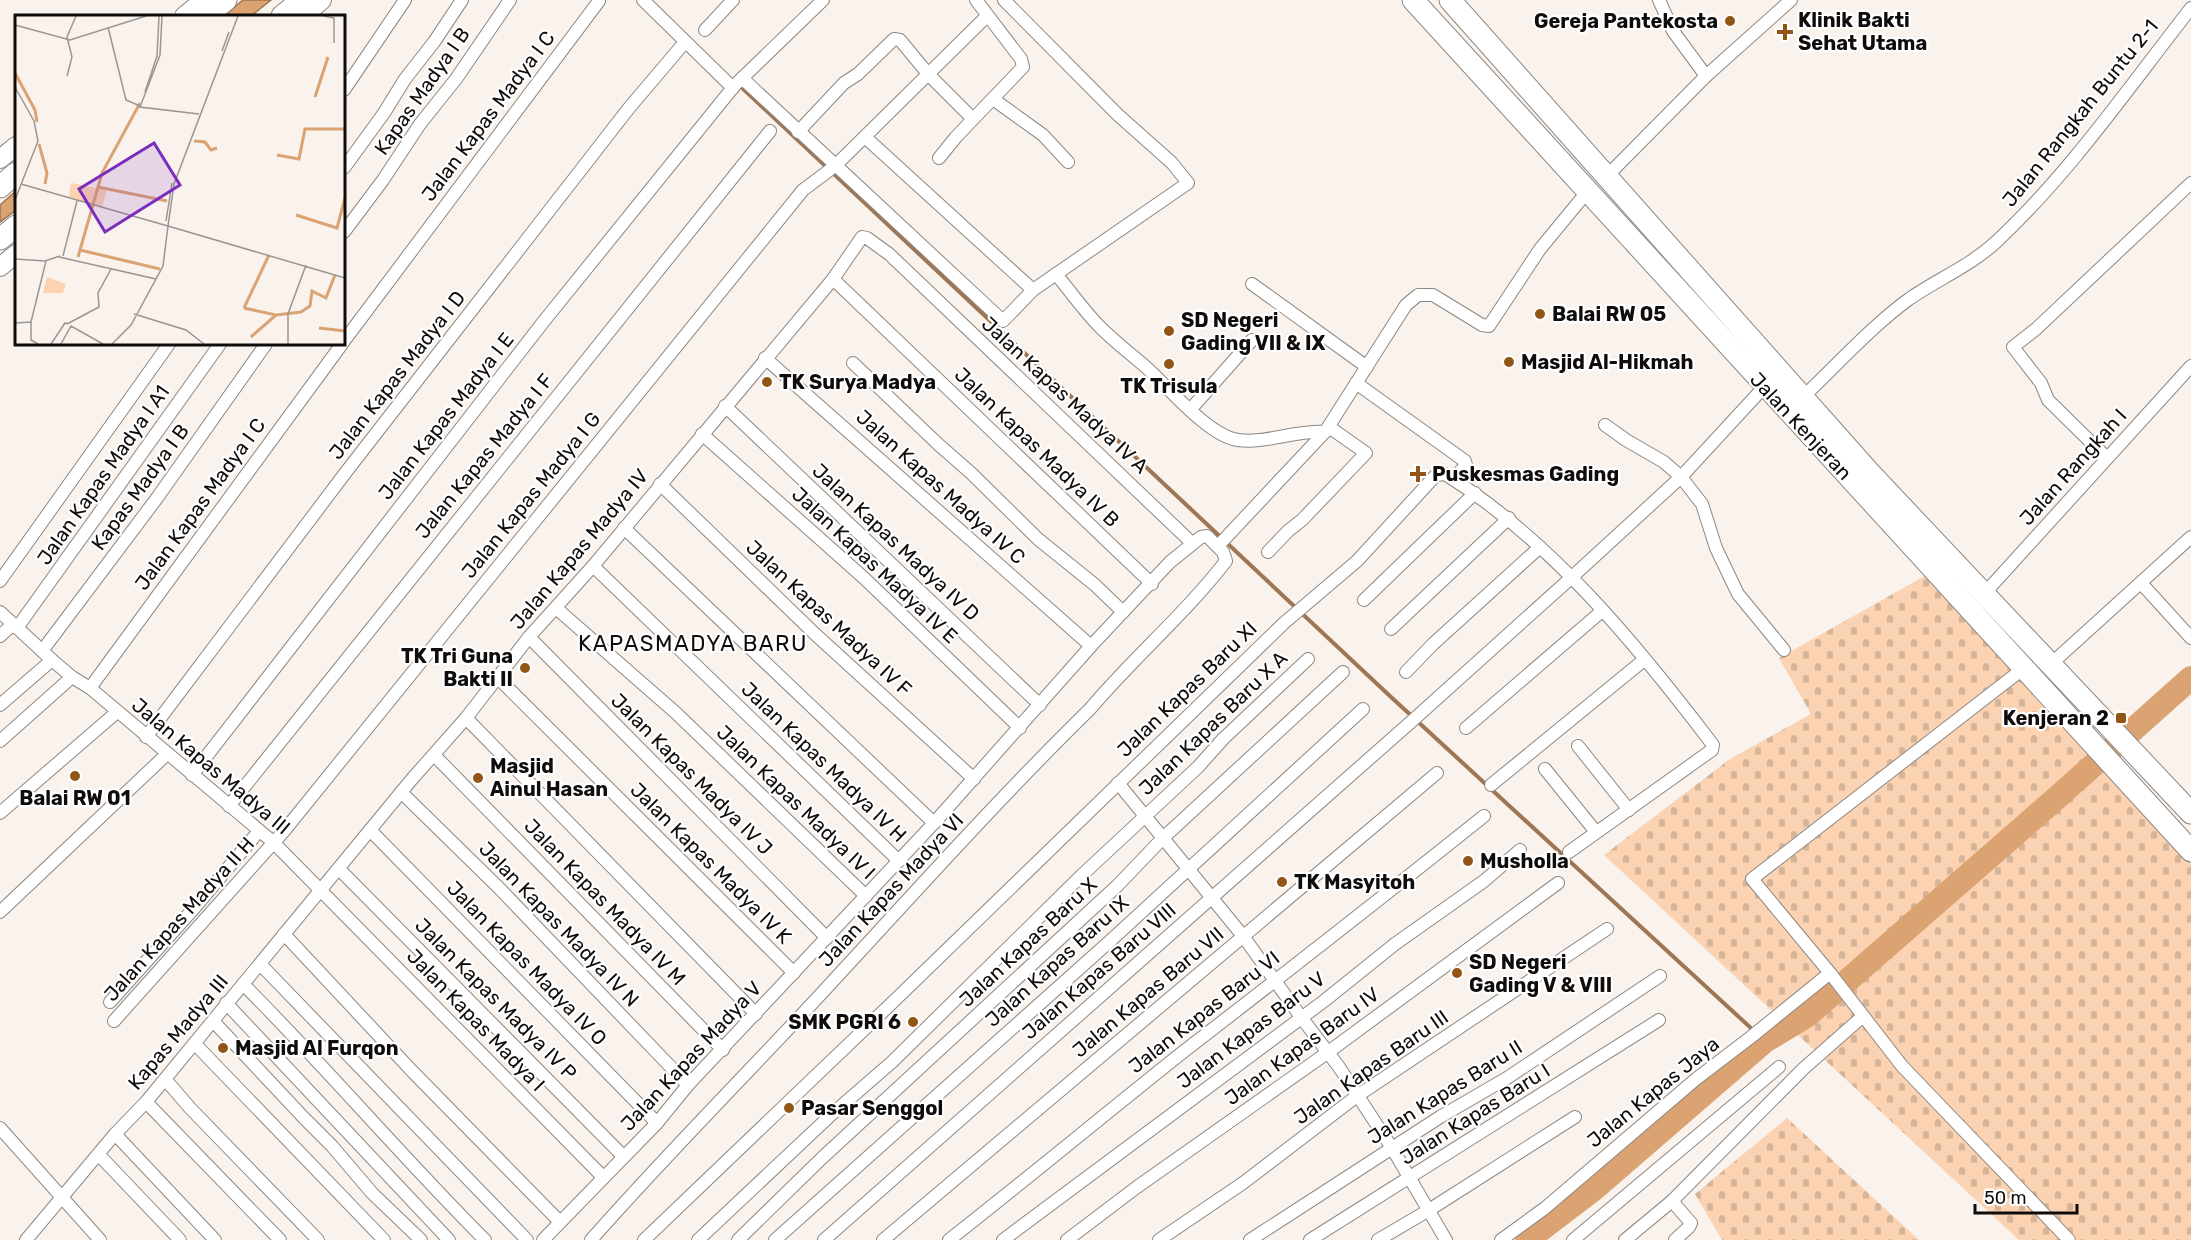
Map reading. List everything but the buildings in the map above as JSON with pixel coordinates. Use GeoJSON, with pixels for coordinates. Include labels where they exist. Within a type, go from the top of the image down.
{"type":"FeatureCollection","features":[{"type":"Feature","properties":{"kind":"highway"},"geometry":{"type":"LineString","coordinates":[[207,15],[226,0]]}},
{"type":"Feature","properties":{"kind":"highway"},"geometry":{"type":"LineString","coordinates":[[283,15],[302,0]]}},
{"type":"Feature","properties":{"kind":"highway","name":"Jalan Kenjeran"},"geometry":{"type":"LineString","coordinates":[[1413,0],[2191,851]]}},
{"type":"Feature","properties":{"kind":"highway","name":"Jalan Kenjeran"},"geometry":{"type":"LineString","coordinates":[[1450,0],[1802,398],[2191,813]]}},
{"type":"Feature","properties":{"kind":"highway"},"geometry":{"type":"LineString","coordinates":[[0,186],[15,174]]}},
{"type":"Feature","properties":{"kind":"highway"},"geometry":{"type":"LineString","coordinates":[[0,232],[15,221]]}},
{"type":"Feature","properties":{"kind":"highway"},"geometry":{"type":"LineString","coordinates":[[0,240],[15,227]]}},
{"type":"Feature","properties":{"kind":"highway"},"geometry":{"type":"LineString","coordinates":[[2152,807],[2170,791]]}},
{"type":"Feature","properties":{"kind":"main road"},"geometry":{"type":"LineString","coordinates":[[185,15],[204,0]]}},
{"type":"Feature","properties":{"kind":"main road"},"geometry":{"type":"LineString","coordinates":[[304,15],[322,0]]}},
{"type":"Feature","properties":{"kind":"main road"},"geometry":{"type":"LineString","coordinates":[[0,159],[15,147]]}},
{"type":"Feature","properties":{"kind":"main road"},"geometry":{"type":"LineString","coordinates":[[0,267],[15,255]]}},
{"type":"Feature","properties":{"kind":"street"},"geometry":{"type":"LineString","coordinates":[[345,89],[405,0]]}},
{"type":"Feature","properties":{"kind":"street"},"geometry":{"type":"LineString","coordinates":[[345,167],[462,0]]}},
{"type":"Feature","properties":{"kind":"street","name":"Kapas Madya I B"},"geometry":{"type":"LineString","coordinates":[[345,231],[384,180],[420,124],[456,79],[510,0]]}},
{"type":"Feature","properties":{"kind":"street"},"geometry":{"type":"LineString","coordinates":[[643,0],[685,42],[798,132],[1001,321],[1033,290],[1188,183],[1172,163],[1117,114],[1004,0]]}},
{"type":"Feature","properties":{"kind":"street"},"geometry":{"type":"LineString","coordinates":[[705,30],[733,0]]}},
{"type":"Feature","properties":{"kind":"street","name":"Jalan Kapas Madya I E"},"geometry":{"type":"LineString","coordinates":[[192,774],[544,321],[737,83],[823,0]]}},
{"type":"Feature","properties":{"kind":"street"},"geometry":{"type":"LineString","coordinates":[[1659,0],[1673,30],[1706,76]]}},
{"type":"Feature","properties":{"kind":"street"},"geometry":{"type":"LineString","coordinates":[[1605,177],[1706,76],[1791,0]]}},
{"type":"Feature","properties":{"kind":"street","name":"Jalan Kapas Madya I C"},"geometry":{"type":"LineString","coordinates":[[345,339],[599,2]]}},
{"type":"Feature","properties":{"kind":"street"},"geometry":{"type":"LineString","coordinates":[[939,158],[1021,70],[1023,64],[1021,58],[987,16],[980,2]]}},
{"type":"Feature","properties":{"kind":"street","name":"Jalan Rangkah Buntu 2-1"},"geometry":{"type":"LineString","coordinates":[[1802,398],[1883,320],[1910,298],[1973,261],[2025,213],[2077,154],[2191,8]]}},
{"type":"Feature","properties":{"kind":"street","name":"Jalan Kapas Madya I G"},"geometry":{"type":"LineString","coordinates":[[273,842],[438,642],[803,190],[834,166],[865,137],[987,16]]}},
{"type":"Feature","properties":{"kind":"street"},"geometry":{"type":"LineString","coordinates":[[798,132],[844,83],[858,74],[894,39],[900,40],[929,75],[973,119]]}},
{"type":"Feature","properties":{"kind":"street","name":"Jalan Kapas Madya I D"},"geometry":{"type":"LineString","coordinates":[[146,737],[346,471],[621,118],[685,42]]}},
{"type":"Feature","properties":{"kind":"street"},"geometry":{"type":"LineString","coordinates":[[993,99],[1042,135],[1068,162]]}},
{"type":"Feature","properties":{"kind":"street","name":"Jalan Kapas Madya I F"},"geometry":{"type":"LineString","coordinates":[[229,806],[770,131]]}},
{"type":"Feature","properties":{"kind":"street"},"geometry":{"type":"LineString","coordinates":[[865,137],[1033,290]]}},
{"type":"Feature","properties":{"kind":"street"},"geometry":{"type":"LineString","coordinates":[[2107,458],[2048,400],[2041,383],[2013,347],[2191,183]]}},
{"type":"Feature","properties":{"kind":"street"},"geometry":{"type":"LineString","coordinates":[[1091,646],[1152,584],[1170,562],[1192,543],[1204,535],[1220,543],[1327,429],[1412,299],[1418,296],[1433,296],[1482,325],[1489,326],[1540,249],[1587,192]]}},
{"type":"Feature","properties":{"kind":"street","name":"Jalan Kapas Madya IV"},"geometry":{"type":"LineString","coordinates":[[321,890],[401,792],[435,756],[529,637],[592,566],[833,279],[861,238],[867,237]]}},
{"type":"Feature","properties":{"kind":"street","name":"Jalan Kapas Madya IV A"},"geometry":{"type":"LineString","coordinates":[[867,237],[889,254],[1192,543]]}},
{"type":"Feature","properties":{"kind":"street"},"geometry":{"type":"LineString","coordinates":[[1056,274],[1100,327],[1190,410],[1217,430],[1237,440],[1327,429],[1366,453],[1268,552]]}},
{"type":"Feature","properties":{"kind":"street","name":"Jalan Kapas Madya IV B"},"geometry":{"type":"LineString","coordinates":[[833,279],[1152,584]]}},
{"type":"Feature","properties":{"kind":"street"},"geometry":{"type":"LineString","coordinates":[[1252,284],[1367,367]]}},
{"type":"Feature","properties":{"kind":"street"},"geometry":{"type":"LineString","coordinates":[[1190,410],[1252,340]]}},
{"type":"Feature","properties":{"kind":"street"},"geometry":{"type":"LineString","coordinates":[[0,581],[168,345]]}},
{"type":"Feature","properties":{"kind":"street","name":"Jalan Kapas Madya I A1"},"geometry":{"type":"LineString","coordinates":[[0,636],[15,626],[219,345]]}},
{"type":"Feature","properties":{"kind":"street","name":"Kapas Madya I B"},"geometry":{"type":"LineString","coordinates":[[42,651],[157,498],[265,345]]}},
{"type":"Feature","properties":{"kind":"street","name":"Jalan Kapas Madya I C"},"geometry":{"type":"LineString","coordinates":[[90,688],[341,345]]}},
{"type":"Feature","properties":{"kind":"street","name":"Jalan Kapas Madya IV C"},"geometry":{"type":"LineString","coordinates":[[765,358],[1091,646]]}},
{"type":"Feature","properties":{"kind":"street"},"geometry":{"type":"LineString","coordinates":[[853,363],[1038,539],[1095,585],[1124,612]]}},
{"type":"Feature","properties":{"kind":"street","name":"Jalan Rangkah I"},"geometry":{"type":"LineString","coordinates":[[1984,594],[2191,366]]}},
{"type":"Feature","properties":{"kind":"street"},"geometry":{"type":"LineString","coordinates":[[1356,383],[1465,461],[1466,465],[1453,479],[1509,518],[1572,578],[1644,660],[1713,746],[1712,750],[1569,852]]}},
{"type":"Feature","properties":{"kind":"street","name":"Jalan Kapas Baru VIII"},"geometry":{"type":"LineString","coordinates":[[824,1240],[1572,578],[1681,477],[1765,386]]}},
{"type":"Feature","properties":{"kind":"street","name":"Jalan Kapas Madya IV D"},"geometry":{"type":"LineString","coordinates":[[725,406],[1040,705]]}},
{"type":"Feature","properties":{"kind":"street"},"geometry":{"type":"LineString","coordinates":[[1605,425],[1664,462],[1681,477],[1702,504],[1716,548],[1738,594],[1784,650]]}},
{"type":"Feature","properties":{"kind":"street","name":"Jalan Kapas Madya IV E"},"geometry":{"type":"LineString","coordinates":[[702,434],[864,578],[1020,728]]}},
{"type":"Feature","properties":{"kind":"street","name":"Jalan Kapas Baru XI"},"geometry":{"type":"LineString","coordinates":[[1118,783],[1284,623],[1358,561],[1436,475],[1442,473],[1453,479]]}},
{"type":"Feature","properties":{"kind":"street","name":"Jalan Kapas Madya IV F"},"geometry":{"type":"LineString","coordinates":[[660,484],[815,634],[974,779]]}},
{"type":"Feature","properties":{"kind":"street"},"geometry":{"type":"LineString","coordinates":[[1364,600],[1475,493]]}},
{"type":"Feature","properties":{"kind":"street"},"geometry":{"type":"LineString","coordinates":[[1391,629],[1509,518]]}},
{"type":"Feature","properties":{"kind":"street"},"geometry":{"type":"LineString","coordinates":[[624,528],[934,823]]}},
{"type":"Feature","properties":{"kind":"street"},"geometry":{"type":"LineString","coordinates":[[2051,664],[2191,537]]}},
{"type":"Feature","properties":{"kind":"street","name":"Jalan Kapas Madya VI"},"geometry":{"type":"LineString","coordinates":[[591,1240],[694,1127],[988,814],[1090,709],[1221,567],[1226,561],[1220,543]]}},
{"type":"Feature","properties":{"kind":"street"},"geometry":{"type":"LineString","coordinates":[[1406,672],[1433,644],[1540,547]]}},
{"type":"Feature","properties":{"kind":"street","name":"Jalan Kapas Madya IV H"},"geometry":{"type":"LineString","coordinates":[[592,566],[899,861]]}},
{"type":"Feature","properties":{"kind":"street"},"geometry":{"type":"LineString","coordinates":[[2141,583],[2191,638]]}},
{"type":"Feature","properties":{"kind":"street","name":"Jalan Kapas Madya IV I"},"geometry":{"type":"LineString","coordinates":[[556,608],[675,713],[866,896],[1020,728],[1091,646]]}},
{"type":"Feature","properties":{"kind":"street"},"geometry":{"type":"LineString","coordinates":[[1466,728],[1602,611]]}},
{"type":"Feature","properties":{"kind":"street","name":"Jalan Kapas Madya III"},"geometry":{"type":"LineString","coordinates":[[0,612],[72,677],[90,688],[273,842],[321,890]]}},
{"type":"Feature","properties":{"kind":"street","name":"Jalan Kapas Madya IV J"},"geometry":{"type":"LineString","coordinates":[[529,637],[827,938]]}},
{"type":"Feature","properties":{"kind":"street","name":"Jalan Kapas Baru X A"},"geometry":{"type":"LineString","coordinates":[[698,1240],[832,1114],[892,1062],[1308,659]]}},
{"type":"Feature","properties":{"kind":"street"},"geometry":{"type":"LineString","coordinates":[[0,705],[52,660]]}},
{"type":"Feature","properties":{"kind":"street"},"geometry":{"type":"LineString","coordinates":[[1491,785],[1644,660]]}},
{"type":"Feature","properties":{"kind":"street"},"geometry":{"type":"LineString","coordinates":[[2024,668],[1752,879],[1833,976],[1902,1066],[2069,1240]]}},
{"type":"Feature","properties":{"kind":"street","name":"Jalan Kapas Baru X"},"geometry":{"type":"LineString","coordinates":[[738,1240],[822,1158],[1117,886],[1163,838],[1343,672]]}},
{"type":"Feature","properties":{"kind":"street"},"geometry":{"type":"LineString","coordinates":[[0,741],[72,677]]}},
{"type":"Feature","properties":{"kind":"street","name":"Jalan Kapas Madya IV K"},"geometry":{"type":"LineString","coordinates":[[498,678],[794,974]]}},
{"type":"Feature","properties":{"kind":"street","name":"Jalan Kapas Baru IX"},"geometry":{"type":"LineString","coordinates":[[775,1240],[1109,942],[1187,868],[1363,709]]}},
{"type":"Feature","properties":{"kind":"street"},"geometry":{"type":"LineString","coordinates":[[0,813],[117,712]]}},
{"type":"Feature","properties":{"kind":"street"},"geometry":{"type":"LineString","coordinates":[[466,718],[756,1014]]}},
{"type":"Feature","properties":{"kind":"street"},"geometry":{"type":"LineString","coordinates":[[1578,746],[1629,810]]}},
{"type":"Feature","properties":{"kind":"street"},"geometry":{"type":"LineString","coordinates":[[0,912],[167,754]]}},
{"type":"Feature","properties":{"kind":"street","name":"Jalan Kapas Madya IV M"},"geometry":{"type":"LineString","coordinates":[[435,756],[723,1050]]}},
{"type":"Feature","properties":{"kind":"street"},"geometry":{"type":"LineString","coordinates":[[1545,769],[1596,832]]}},
{"type":"Feature","properties":{"kind":"street","name":"Jalan Kapas Baru VII"},"geometry":{"type":"LineString","coordinates":[[883,1240],[1437,773]]}},
{"type":"Feature","properties":{"kind":"street"},"geometry":{"type":"LineString","coordinates":[[644,1240],[1118,783],[1243,936],[1300,1017],[1339,1066],[1392,1148],[1446,1240]]}},
{"type":"Feature","properties":{"kind":"street","name":"Jalan Kapas Madya IV N"},"geometry":{"type":"LineString","coordinates":[[401,792],[500,889],[688,1085]]}},
{"type":"Feature","properties":{"kind":"street","name":"Jalan Kapas Baru VI"},"geometry":{"type":"LineString","coordinates":[[949,1240],[1484,816]]}},
{"type":"Feature","properties":{"kind":"street","name":"Jalan Kapas Madya IV O"},"geometry":{"type":"LineString","coordinates":[[370,830],[657,1123]]}},
{"type":"Feature","properties":{"kind":"street","name":"Jalan Kapas Madya II H"},"geometry":{"type":"LineString","coordinates":[[110,1002],[259,831]]}},
{"type":"Feature","properties":{"kind":"street","name":"Jalan Kapas Madya II H"},"geometry":{"type":"LineString","coordinates":[[114,1021],[273,842]]}},
{"type":"Feature","properties":{"kind":"street","name":"Jalan Kapas Baru V"},"geometry":{"type":"LineString","coordinates":[[1003,1240],[1324,1001],[1395,944],[1484,882],[1520,850]]}},
{"type":"Feature","properties":{"kind":"street","name":"Jalan Kapas Madya IV P"},"geometry":{"type":"LineString","coordinates":[[339,869],[624,1157]]}},
{"type":"Feature","properties":{"kind":"street","name":"Jalan Kapas Baru IV"},"geometry":{"type":"LineString","coordinates":[[1067,1240],[1558,883]]}},
{"type":"Feature","properties":{"kind":"street","name":"Kapas Madya III"},"geometry":{"type":"LineString","coordinates":[[26,1240],[115,1134],[146,1102],[195,1044],[226,1003],[321,890]]}},
{"type":"Feature","properties":{"kind":"street","name":"Jalan Kapas Madya I"},"geometry":{"type":"LineString","coordinates":[[321,890],[603,1178]]}},
{"type":"Feature","properties":{"kind":"street","name":"Jalan Kapas Madya V"},"geometry":{"type":"LineString","coordinates":[[543,1240],[657,1123],[688,1085],[866,896]]}},
{"type":"Feature","properties":{"kind":"street","name":"Jalan Kapas Baru III"},"geometry":{"type":"LineString","coordinates":[[1159,1240],[1244,1183],[1357,1096],[1608,929]]}},
{"type":"Feature","properties":{"kind":"street"},"geometry":{"type":"LineString","coordinates":[[284,934],[411,1070],[560,1222]]}},
{"type":"Feature","properties":{"kind":"street"},"geometry":{"type":"LineString","coordinates":[[158,949],[171,959]]}},
{"type":"Feature","properties":{"kind":"street"},"geometry":{"type":"LineString","coordinates":[[260,964],[527,1240]]}},
{"type":"Feature","properties":{"kind":"street","name":"Jalan Kapas Baru II"},"geometry":{"type":"LineString","coordinates":[[1250,1240],[1392,1148],[1507,1078],[1660,976]]}},
{"type":"Feature","properties":{"kind":"street","name":"Jalan Kapas Jaya"},"geometry":{"type":"LineString","coordinates":[[1501,1240],[1545,1208],[1696,1079],[1833,976]]}},
{"type":"Feature","properties":{"kind":"street"},"geometry":{"type":"LineString","coordinates":[[243,984],[382,1130],[435,1191],[485,1240]]}},
{"type":"Feature","properties":{"kind":"street"},"geometry":{"type":"LineString","coordinates":[[226,1003],[450,1240]]}},
{"type":"Feature","properties":{"kind":"street"},"geometry":{"type":"LineString","coordinates":[[1625,1240],[1672,1201],[1799,1073],[1863,1017]]}},
{"type":"Feature","properties":{"kind":"street","name":"Jalan Kapas Baru I"},"geometry":{"type":"LineString","coordinates":[[1310,1240],[1659,1020]]}},
{"type":"Feature","properties":{"kind":"street"},"geometry":{"type":"LineString","coordinates":[[213,1021],[332,1146],[372,1193],[421,1240]]}},
{"type":"Feature","properties":{"kind":"street"},"geometry":{"type":"LineString","coordinates":[[195,1044],[384,1240]]}},
{"type":"Feature","properties":{"kind":"street"},"geometry":{"type":"LineString","coordinates":[[1573,1240],[1779,1067]]}},
{"type":"Feature","properties":{"kind":"street"},"geometry":{"type":"LineString","coordinates":[[165,1079],[190,1108],[318,1240]]}},
{"type":"Feature","properties":{"kind":"street"},"geometry":{"type":"LineString","coordinates":[[146,1102],[280,1240]]}},
{"type":"Feature","properties":{"kind":"street"},"geometry":{"type":"LineString","coordinates":[[1378,1240],[1575,1117]]}},
{"type":"Feature","properties":{"kind":"street"},"geometry":{"type":"LineString","coordinates":[[0,1128],[100,1240]]}},
{"type":"Feature","properties":{"kind":"street"},"geometry":{"type":"LineString","coordinates":[[115,1134],[215,1240]]}},
{"type":"Feature","properties":{"kind":"street"},"geometry":{"type":"LineString","coordinates":[[99,1155],[180,1240]]}},
{"type":"Feature","properties":{"kind":"street"},"geometry":{"type":"LineString","coordinates":[[1672,1201],[1691,1223],[1675,1240]]}},
{"type":"Feature","properties":{"kind":"green space"},"geometry":{"type":"Polygon","coordinates":[[[1930,573],[2191,864],[2191,1240],[2019,1240],[1604,855],[1730,759],[1811,714],[1779,658],[1930,573]]]}},
{"type":"Feature","properties":{"kind":"green space"},"geometry":{"type":"Polygon","coordinates":[[[1787,1118],[1919,1240],[1722,1240],[1695,1194],[1787,1118]]]}},
{"type":"Feature","properties":{"kind":"shaded area"},"geometry":{"type":"Polygon","coordinates":[[[243,0],[271,0],[252,15],[225,15],[243,0]]]}},
{"type":"Feature","properties":{"kind":"shaded area"},"geometry":{"type":"Polygon","coordinates":[[[15,192],[15,211],[0,222],[0,205],[15,192]]]}},
{"type":"Feature","properties":{"kind":"waterway"},"geometry":{"type":"LineString","coordinates":[[739,85],[1391,697],[1765,1041]]}},
{"type":"Feature","properties":{"kind":"waterway"},"geometry":{"type":"LineString","coordinates":[[1527,1240],[1594,1189],[1765,1041],[1808,1015],[2191,678]]}},
{"type":"Feature","properties":{"kind":"place","name":"Gereja Pantekosta"},"geometry":{"type":"Point","coordinates":[1730,21]}},
{"type":"Feature","properties":{"kind":"place","name":"Klinik Bakti Sehat Utama"},"geometry":{"type":"Point","coordinates":[1785,32]}},
{"type":"Feature","properties":{"kind":"place","name":"Balai RW 05"},"geometry":{"type":"Point","coordinates":[1540,314]}},
{"type":"Feature","properties":{"kind":"place","name":"SD Negeri Gading VII & IX"},"geometry":{"type":"Point","coordinates":[1169,331]}},
{"type":"Feature","properties":{"kind":"place","name":"Masjid Al-Hikmah"},"geometry":{"type":"Point","coordinates":[1509,362]}},
{"type":"Feature","properties":{"kind":"place","name":"TK Trisula"},"geometry":{"type":"Point","coordinates":[1169,364]}},
{"type":"Feature","properties":{"kind":"place","name":"TK Surya Madya"},"geometry":{"type":"Point","coordinates":[767,382]}},
{"type":"Feature","properties":{"kind":"place","name":"Puskesmas Gading"},"geometry":{"type":"Point","coordinates":[1418,474]}},
{"type":"Feature","properties":{"kind":"place","name":"TK Tri Guna Bakti II"},"geometry":{"type":"Point","coordinates":[525,668]}},
{"type":"Feature","properties":{"kind":"place","name":"Kenjeran 2"},"geometry":{"type":"Point","coordinates":[2121,718]}},
{"type":"Feature","properties":{"kind":"place","name":"Balai RW 01"},"geometry":{"type":"Point","coordinates":[75,776]}},
{"type":"Feature","properties":{"kind":"place","name":"Masjid Ainul Hasan"},"geometry":{"type":"Point","coordinates":[478,778]}},
{"type":"Feature","properties":{"kind":"place","name":"Musholla"},"geometry":{"type":"Point","coordinates":[1468,861]}},
{"type":"Feature","properties":{"kind":"place","name":"TK Masyitoh"},"geometry":{"type":"Point","coordinates":[1282,882]}},
{"type":"Feature","properties":{"kind":"place","name":"SD Negeri Gading V & VIII"},"geometry":{"type":"Point","coordinates":[1457,973]}},
{"type":"Feature","properties":{"kind":"place","name":"SMK PGRI 6"},"geometry":{"type":"Point","coordinates":[913,1022]}},
{"type":"Feature","properties":{"kind":"place","name":"Masjid Al Furqon"},"geometry":{"type":"Point","coordinates":[223,1048]}},
{"type":"Feature","properties":{"kind":"place","name":"Pasar Senggol"},"geometry":{"type":"Point","coordinates":[789,1108]}},
{"type":"Feature","properties":{"kind":"district","name":"KAPASMADYA BARU"},"geometry":{"type":"Point","coordinates":[693,643]}}]}
